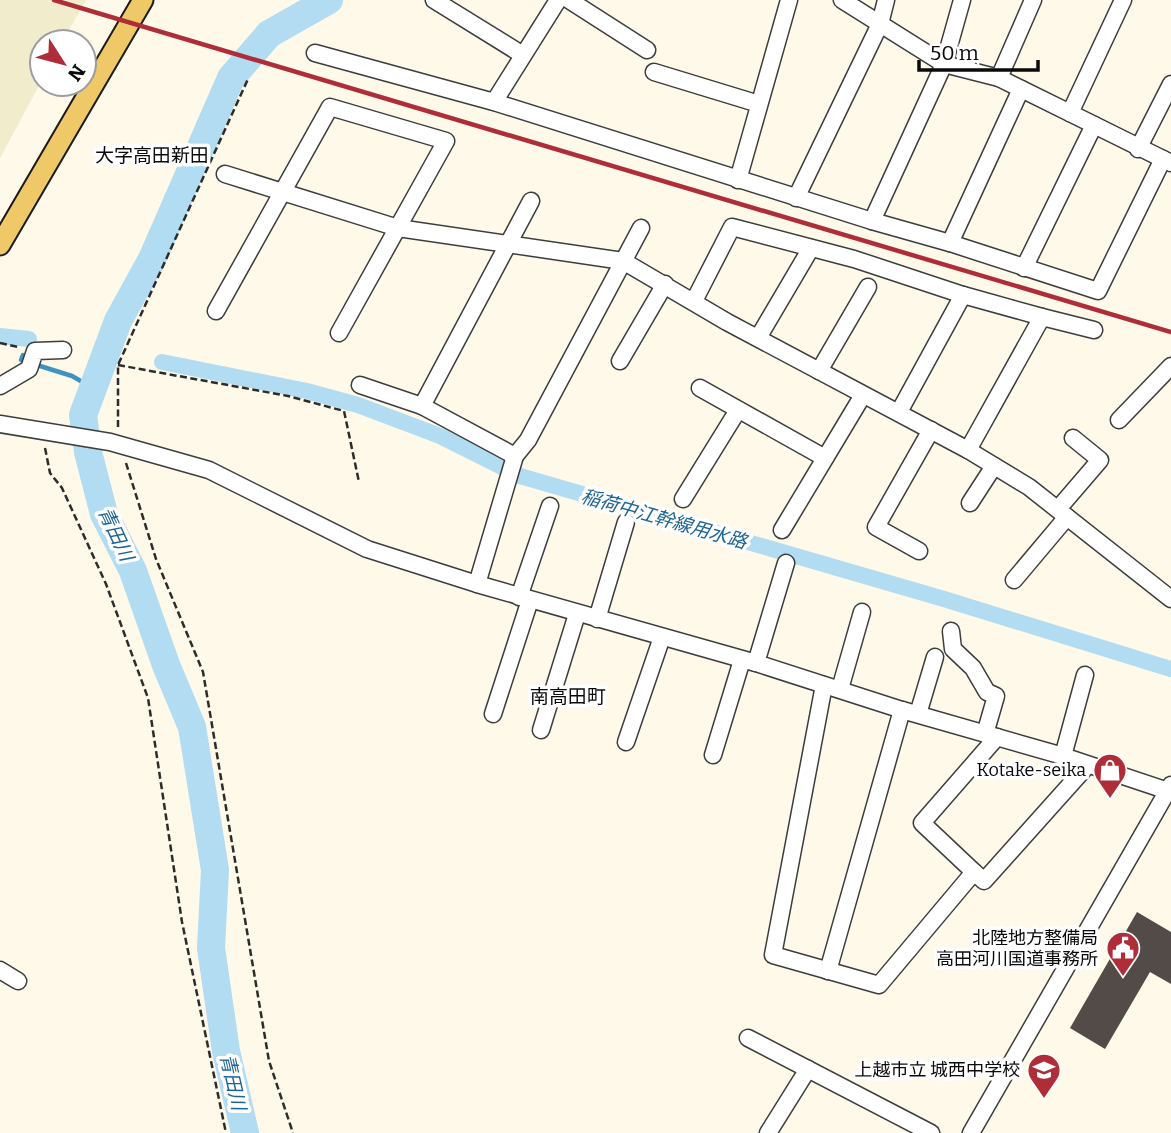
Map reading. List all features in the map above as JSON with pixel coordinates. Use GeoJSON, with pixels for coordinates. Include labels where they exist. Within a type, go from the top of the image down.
{"type":"FeatureCollection","features":[{"type":"Feature","properties":{"kind":"main road"},"geometry":{"type":"LineString","coordinates":[[0,245],[143,0]]}},
{"type":"Feature","properties":{"kind":"street"},"geometry":{"type":"LineString","coordinates":[[434,0],[523,55]]}},
{"type":"Feature","properties":{"kind":"street"},"geometry":{"type":"LineString","coordinates":[[494,102],[558,0]]}},
{"type":"Feature","properties":{"kind":"street"},"geometry":{"type":"LineString","coordinates":[[569,0],[647,50]]}},
{"type":"Feature","properties":{"kind":"street"},"geometry":{"type":"LineString","coordinates":[[738,180],[789,0]]}},
{"type":"Feature","properties":{"kind":"street"},"geometry":{"type":"LineString","coordinates":[[315,53],[494,102],[1098,291],[1167,161],[999,78],[944,64],[842,0]]}},
{"type":"Feature","properties":{"kind":"street"},"geometry":{"type":"LineString","coordinates":[[796,198],[880,24],[886,0]]}},
{"type":"Feature","properties":{"kind":"street"},"geometry":{"type":"LineString","coordinates":[[872,221],[944,64],[962,0]]}},
{"type":"Feature","properties":{"kind":"street"},"geometry":{"type":"LineString","coordinates":[[999,78],[1033,0]]}},
{"type":"Feature","properties":{"kind":"street"},"geometry":{"type":"LineString","coordinates":[[1070,113],[1123,0]]}},
{"type":"Feature","properties":{"kind":"street"},"geometry":{"type":"LineString","coordinates":[[654,72],[760,104]]}},
{"type":"Feature","properties":{"kind":"street"},"geometry":{"type":"LineString","coordinates":[[1138,149],[1171,85]]}},
{"type":"Feature","properties":{"kind":"street"},"geometry":{"type":"LineString","coordinates":[[950,243],[1021,89]]}},
{"type":"Feature","properties":{"kind":"street"},"geometry":{"type":"LineString","coordinates":[[216,311],[330,107],[446,141],[339,333]]}},
{"type":"Feature","properties":{"kind":"street"},"geometry":{"type":"LineString","coordinates":[[1024,268],[1094,125]]}},
{"type":"Feature","properties":{"kind":"street"},"geometry":{"type":"LineString","coordinates":[[225,174],[398,228],[623,261],[758,338],[900,412],[1029,487],[1171,599]]}},
{"type":"Feature","properties":{"kind":"street"},"geometry":{"type":"LineString","coordinates":[[422,406],[531,201]]}},
{"type":"Feature","properties":{"kind":"street"},"geometry":{"type":"LineString","coordinates":[[694,301],[732,227],[854,259],[963,295],[1094,330]]}},
{"type":"Feature","properties":{"kind":"street"},"geometry":{"type":"LineString","coordinates":[[477,584],[515,456],[528,440],[641,228]]}},
{"type":"Feature","properties":{"kind":"street"},"geometry":{"type":"LineString","coordinates":[[758,338],[811,248]]}},
{"type":"Feature","properties":{"kind":"street"},"geometry":{"type":"LineString","coordinates":[[620,361],[664,284]]}},
{"type":"Feature","properties":{"kind":"street"},"geometry":{"type":"LineString","coordinates":[[819,371],[868,287]]}},
{"type":"Feature","properties":{"kind":"street"},"geometry":{"type":"LineString","coordinates":[[900,412],[963,295]]}},
{"type":"Feature","properties":{"kind":"street"},"geometry":{"type":"LineString","coordinates":[[968,450],[1042,317]]}},
{"type":"Feature","properties":{"kind":"street"},"geometry":{"type":"LineString","coordinates":[[0,386],[32,359],[63,350]]}},
{"type":"Feature","properties":{"kind":"street"},"geometry":{"type":"LineString","coordinates":[[1119,420],[1171,366]]}},
{"type":"Feature","properties":{"kind":"street"},"geometry":{"type":"LineString","coordinates":[[360,385],[422,406],[515,456]]}},
{"type":"Feature","properties":{"kind":"street"},"geometry":{"type":"LineString","coordinates":[[699,388],[825,458]]}},
{"type":"Feature","properties":{"kind":"street"},"geometry":{"type":"LineString","coordinates":[[782,530],[863,395]]}},
{"type":"Feature","properties":{"kind":"street"},"geometry":{"type":"LineString","coordinates":[[683,499],[738,410]]}},
{"type":"Feature","properties":{"kind":"street"},"geometry":{"type":"LineString","coordinates":[[0,424],[115,444],[209,470],[367,550],[1170,789],[971,1133]]}},
{"type":"Feature","properties":{"kind":"street"},"geometry":{"type":"LineString","coordinates":[[919,551],[876,527],[931,430]]}},
{"type":"Feature","properties":{"kind":"street"},"geometry":{"type":"LineString","coordinates":[[1014,580],[1100,460],[1073,438]]}},
{"type":"Feature","properties":{"kind":"street"},"geometry":{"type":"LineString","coordinates":[[970,503],[994,466]]}},
{"type":"Feature","properties":{"kind":"street"},"geometry":{"type":"LineString","coordinates":[[493,714],[550,506]]}},
{"type":"Feature","properties":{"kind":"street"},"geometry":{"type":"LineString","coordinates":[[597,619],[626,522]]}},
{"type":"Feature","properties":{"kind":"street"},"geometry":{"type":"LineString","coordinates":[[713,755],[786,564]]}},
{"type":"Feature","properties":{"kind":"street"},"geometry":{"type":"LineString","coordinates":[[862,612],[832,687],[773,955],[880,985],[974,872]]}},
{"type":"Feature","properties":{"kind":"street"},"geometry":{"type":"LineString","coordinates":[[541,730],[577,614]]}},
{"type":"Feature","properties":{"kind":"street"},"geometry":{"type":"LineString","coordinates":[[951,631],[953,649],[973,668],[987,692],[996,696],[991,735],[922,823],[984,881],[1087,766]]}},
{"type":"Feature","properties":{"kind":"street"},"geometry":{"type":"LineString","coordinates":[[626,742],[662,637]]}},
{"type":"Feature","properties":{"kind":"street"},"geometry":{"type":"LineString","coordinates":[[828,971],[910,712],[935,657]]}},
{"type":"Feature","properties":{"kind":"street"},"geometry":{"type":"LineString","coordinates":[[1063,756],[1085,675]]}},
{"type":"Feature","properties":{"kind":"street"},"geometry":{"type":"LineString","coordinates":[[0,970],[18,981]]}},
{"type":"Feature","properties":{"kind":"street"},"geometry":{"type":"LineString","coordinates":[[748,1038],[931,1133]]}},
{"type":"Feature","properties":{"kind":"street"},"geometry":{"type":"LineString","coordinates":[[768,1133],[808,1069]]}},
{"type":"Feature","properties":{"kind":"path"},"geometry":{"type":"LineString","coordinates":[[248,79],[118,365],[115,444],[156,559],[203,672],[269,1061],[293,1133]]}},
{"type":"Feature","properties":{"kind":"path"},"geometry":{"type":"LineString","coordinates":[[0,343],[32,359]]}},
{"type":"Feature","properties":{"kind":"path"},"geometry":{"type":"LineString","coordinates":[[118,365],[288,396],[344,411],[359,482]]}},
{"type":"Feature","properties":{"kind":"path"},"geometry":{"type":"LineString","coordinates":[[44,432],[50,473],[62,488],[106,584],[148,698],[182,922],[226,1133]]}},
{"type":"Feature","properties":{"kind":"shaded area"},"geometry":{"type":"Polygon","coordinates":[[[0,0],[86,0],[70,28],[28,28],[28,98],[32,98],[0,158],[0,0]]]}},
{"type":"Feature","properties":{"kind":"building","name":"北陸地方整備局 高田河川国道事務所"},"geometry":{"type":"Polygon","coordinates":[[[1137,912],[1171,932],[1171,984],[1150,972],[1105,1049],[1070,1028],[1137,912]]]}},
{"type":"Feature","properties":{"kind":"waterway","name":"青田川"},"geometry":{"type":"LineString","coordinates":[[245,1133],[226,1051],[211,948],[215,870],[192,727],[166,665],[133,571],[104,514],[88,452],[83,415],[118,321],[152,259],[231,78],[269,34],[329,0]]}},
{"type":"Feature","properties":{"kind":"waterway","name":"稲荷中江幹線用水路"},"geometry":{"type":"LineString","coordinates":[[0,336],[29,339]]}},
{"type":"Feature","properties":{"kind":"waterway","name":"稲荷中江幹線用水路"},"geometry":{"type":"LineString","coordinates":[[27,344],[29,339]]}},
{"type":"Feature","properties":{"kind":"waterway"},"geometry":{"type":"LineString","coordinates":[[23,355],[21,360],[72,376],[93,388]]}},
{"type":"Feature","properties":{"kind":"waterway","name":"稲荷中江幹線用水路"},"geometry":{"type":"LineString","coordinates":[[162,362],[307,391],[358,405],[440,436],[520,476],[944,599],[1171,669]]}},
{"type":"Feature","properties":{"kind":"railway"},"geometry":{"type":"LineString","coordinates":[[54,0],[1171,332]]}},
{"type":"Feature","properties":{"kind":"place","name":"Kotake-seika"},"geometry":{"type":"Point","coordinates":[1110,800]}},
{"type":"Feature","properties":{"kind":"place","name":"北陸地方整備局 高田河川国道事務所"},"geometry":{"type":"Point","coordinates":[1123,978]}},
{"type":"Feature","properties":{"kind":"place","name":"上越市立 城西中学校"},"geometry":{"type":"Point","coordinates":[1044,1100]}},
{"type":"Feature","properties":{"kind":"district","name":"大字高田新田"},"geometry":{"type":"Point","coordinates":[152,155]}},
{"type":"Feature","properties":{"kind":"district","name":"南高田町"},"geometry":{"type":"Point","coordinates":[568,696]}}]}
